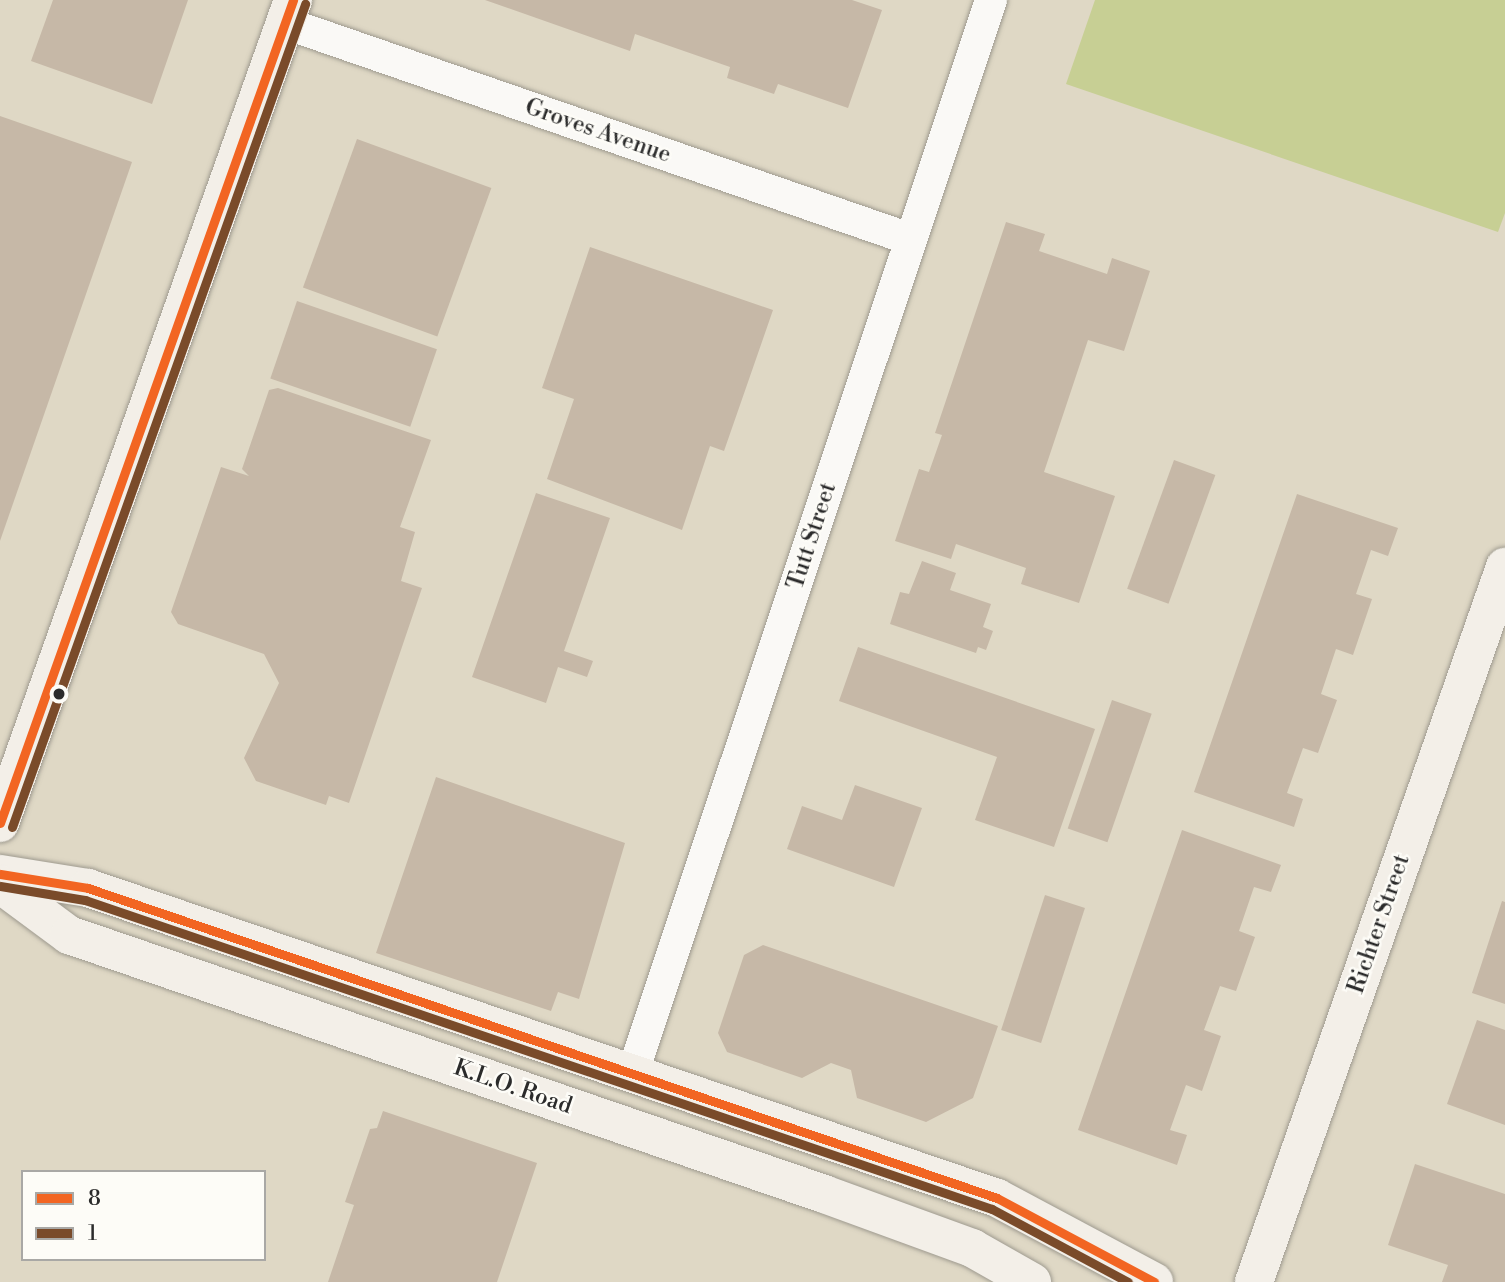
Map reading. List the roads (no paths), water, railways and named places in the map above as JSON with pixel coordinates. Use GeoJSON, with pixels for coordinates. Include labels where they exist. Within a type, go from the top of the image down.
{"type":"FeatureCollection","features":[{"type":"Feature","properties":{"kind":"street","name":"Tutt Street"},"geometry":{"type":"LineString","coordinates":[[633,1072],[992,0]]}},
{"type":"Feature","properties":{"kind":"street","name":"Groves Avenue"},"geometry":{"type":"LineString","coordinates":[[289,12],[910,239]]}},
{"type":"Feature","properties":{"kind":"street"},"geometry":{"type":"LineString","coordinates":[[0,823],[289,12]]}},
{"type":"Feature","properties":{"kind":"street","name":"Richter Street"},"geometry":{"type":"LineString","coordinates":[[1254,1282],[1505,567]]}},
{"type":"Feature","properties":{"kind":"street"},"geometry":{"type":"LineString","coordinates":[[0,874],[88,888],[997,1198],[1154,1282]]}},
{"type":"Feature","properties":{"kind":"street","name":"K.L.O. Road"},"geometry":{"type":"LineString","coordinates":[[0,884],[69,934],[824,1194],[972,1248],[1032,1282]]}}]}
